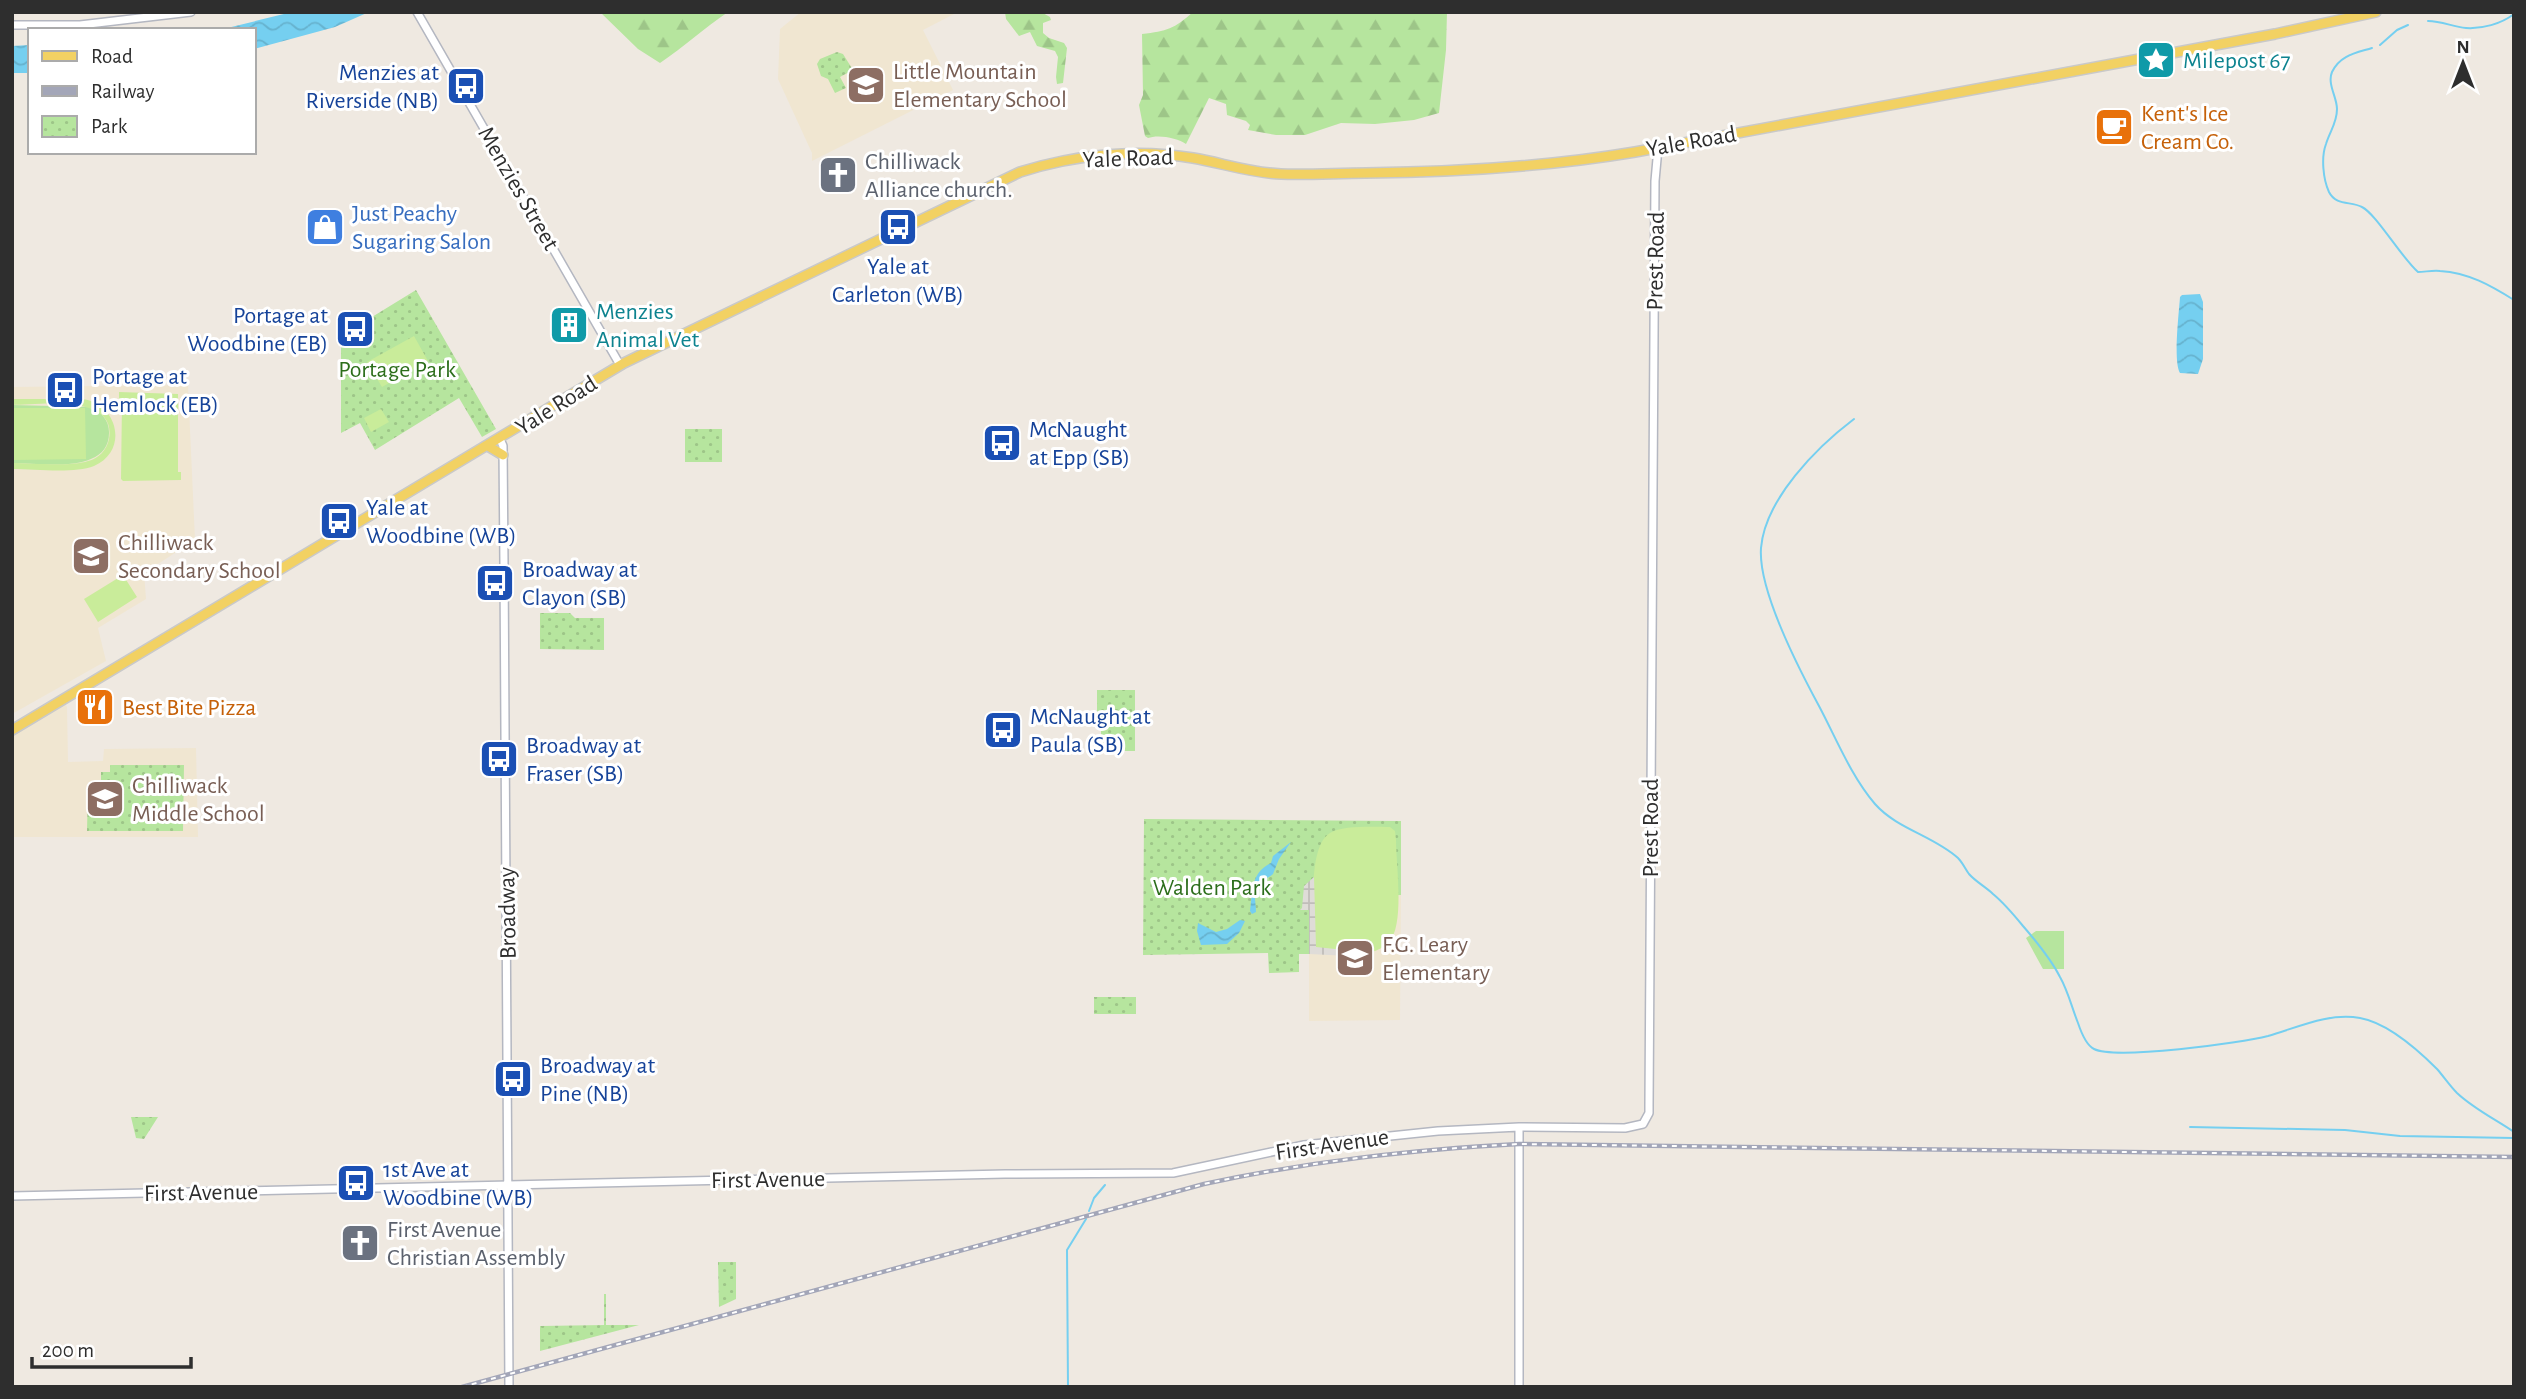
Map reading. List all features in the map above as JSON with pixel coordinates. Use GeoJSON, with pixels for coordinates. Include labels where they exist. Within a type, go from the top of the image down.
{"type":"FeatureCollection","features":[{"type":"Feature","properties":{"kind":"main road","name":"Yale Road"},"geometry":{"type":"LineString","coordinates":[[12,730],[620,365],[1020,172],[1059,162],[1108,156],[1160,154],[1280,174],[1440,173],[1573,160],[1658,148],[2275,34],[2376,12]]}},
{"type":"Feature","properties":{"kind":"main road"},"geometry":{"type":"LineString","coordinates":[[488,446],[503,455]]}},
{"type":"Feature","properties":{"kind":"street"},"geometry":{"type":"LineString","coordinates":[[12,25],[80,25],[191,12]]}},
{"type":"Feature","properties":{"kind":"street","name":"Menzies Street"},"geometry":{"type":"LineString","coordinates":[[418,14],[620,365]]}},
{"type":"Feature","properties":{"kind":"street","name":"Prest Road"},"geometry":{"type":"LineString","coordinates":[[1519,1127],[1637,1127],[1643,1124],[1649,1113],[1655,222],[1658,148]]}},
{"type":"Feature","properties":{"kind":"street","name":"Broadway"},"geometry":{"type":"LineString","coordinates":[[500,439],[503,446],[509,1387]]}},
{"type":"Feature","properties":{"kind":"street"},"geometry":{"type":"LineString","coordinates":[[1518,1387],[1519,1127]]}},
{"type":"Feature","properties":{"kind":"street","name":"First Avenue"},"geometry":{"type":"LineString","coordinates":[[12,1196],[1004,1174],[1173,1173],[1304,1145],[1438,1131],[1519,1127]]}},
{"type":"Feature","properties":{"kind":"shaded area","name":"Little Mountain Elementary School"},"geometry":{"type":"Polygon","coordinates":[[[801,12],[958,12],[923,30],[953,90],[812,161],[812,153],[778,79],[780,29],[801,12]]]}},
{"type":"Feature","properties":{"kind":"shaded area","name":"Chilliwack Secondary School"},"geometry":{"type":"Polygon","coordinates":[[[188,385],[195,540],[144,573],[146,599],[98,628],[106,661],[12,714],[12,387],[188,385]]]}},
{"type":"Feature","properties":{"kind":"shaded area","name":"Chilliwack Middle School"},"geometry":{"type":"Polygon","coordinates":[[[64,703],[67,707],[68,762],[103,761],[104,749],[196,748],[198,837],[12,837],[12,735],[64,703]]]}},
{"type":"Feature","properties":{"kind":"shaded area"},"geometry":{"type":"Polygon","coordinates":[[[1314,877],[1316,947],[1345,950],[1349,956],[1309,954],[1309,910],[1300,910],[1304,886],[1314,877]]]}},
{"type":"Feature","properties":{"kind":"shaded area","name":"F.G. Leary Elementary"},"geometry":{"type":"Polygon","coordinates":[[[1401,895],[1400,1020],[1309,1021],[1309,896],[1401,895]]]}},
{"type":"Feature","properties":{"kind":"green space"},"geometry":{"type":"Polygon","coordinates":[[[600,12],[728,12],[660,63],[638,49],[600,12]]]}},
{"type":"Feature","properties":{"kind":"green space"},"geometry":{"type":"Polygon","coordinates":[[[1005,12],[1041,12],[1050,17],[1051,20],[1043,23],[1043,33],[1064,43],[1067,48],[1063,83],[1057,84],[1058,57],[1055,51],[1037,46],[1030,32],[1019,36],[1006,19],[1005,12]]]}},
{"type":"Feature","properties":{"kind":"green space"},"geometry":{"type":"Polygon","coordinates":[[[1193,12],[1447,12],[1439,113],[1414,120],[1375,124],[1341,123],[1305,135],[1276,135],[1248,130],[1250,125],[1246,121],[1227,115],[1226,104],[1209,98],[1186,144],[1168,137],[1148,138],[1145,136],[1139,105],[1143,95],[1142,34],[1170,28],[1193,12]]]}},
{"type":"Feature","properties":{"kind":"green space"},"geometry":{"type":"Polygon","coordinates":[[[837,52],[843,54],[853,70],[840,77],[846,88],[835,93],[828,79],[821,76],[817,64],[820,59],[837,52]]]}},
{"type":"Feature","properties":{"kind":"green space","name":"Portage Park"},"geometry":{"type":"Polygon","coordinates":[[[416,290],[496,429],[482,437],[459,398],[375,450],[360,423],[341,433],[341,336],[416,290]]]}},
{"type":"Feature","properties":{"kind":"green space"},"geometry":{"type":"Polygon","coordinates":[[[414,336],[428,361],[382,387],[367,362],[414,336]]]}},
{"type":"Feature","properties":{"kind":"green space"},"geometry":{"type":"Polygon","coordinates":[[[119,392],[178,394],[178,472],[181,472],[181,480],[121,479],[122,401],[119,400],[119,392]]]}},
{"type":"Feature","properties":{"kind":"green space"},"geometry":{"type":"Polygon","coordinates":[[[12,399],[83,399],[95,403],[111,418],[115,429],[112,450],[105,459],[86,468],[12,469],[12,463],[61,464],[92,460],[104,450],[109,439],[108,424],[101,414],[89,408],[57,404],[12,405],[12,399]]]}},
{"type":"Feature","properties":{"kind":"green space"},"geometry":{"type":"Polygon","coordinates":[[[12,405],[91,407],[101,414],[108,424],[106,446],[98,455],[71,464],[12,463],[12,405]]]}},
{"type":"Feature","properties":{"kind":"green space"},"geometry":{"type":"Polygon","coordinates":[[[12,408],[85,408],[86,459],[12,460],[12,408]]]}},
{"type":"Feature","properties":{"kind":"green space"},"geometry":{"type":"Polygon","coordinates":[[[381,409],[389,422],[371,432],[364,418],[381,409]]]}},
{"type":"Feature","properties":{"kind":"green space"},"geometry":{"type":"Polygon","coordinates":[[[685,429],[722,429],[722,462],[685,462],[685,429]]]}},
{"type":"Feature","properties":{"kind":"green space"},"geometry":{"type":"Polygon","coordinates":[[[123,575],[137,597],[98,622],[84,599],[123,575]]]}},
{"type":"Feature","properties":{"kind":"green space"},"geometry":{"type":"Polygon","coordinates":[[[540,613],[570,613],[575,618],[604,618],[604,650],[540,649],[540,613]]]}},
{"type":"Feature","properties":{"kind":"green space"},"geometry":{"type":"Polygon","coordinates":[[[1097,690],[1135,690],[1135,751],[1101,751],[1101,716],[1097,716],[1097,690]]]}},
{"type":"Feature","properties":{"kind":"green space"},"geometry":{"type":"Polygon","coordinates":[[[110,765],[184,765],[183,831],[87,831],[88,788],[101,788],[101,772],[110,772],[110,765]]]}},
{"type":"Feature","properties":{"kind":"green space","name":"Walden Park"},"geometry":{"type":"Polygon","coordinates":[[[1144,819],[1401,821],[1401,895],[1309,896],[1309,954],[1299,954],[1299,972],[1269,973],[1268,953],[1143,955],[1144,819]]]}},
{"type":"Feature","properties":{"kind":"green space"},"geometry":{"type":"Polygon","coordinates":[[[1390,827],[1395,831],[1398,894],[1394,934],[1385,946],[1365,954],[1349,956],[1345,950],[1317,949],[1314,885],[1322,841],[1335,830],[1390,827]]]}},
{"type":"Feature","properties":{"kind":"green space"},"geometry":{"type":"Polygon","coordinates":[[[2036,931],[2064,931],[2064,969],[2043,969],[2026,938],[2036,931]]]}},
{"type":"Feature","properties":{"kind":"green space"},"geometry":{"type":"Polygon","coordinates":[[[1094,997],[1136,997],[1136,1014],[1094,1014],[1094,997]]]}},
{"type":"Feature","properties":{"kind":"green space"},"geometry":{"type":"Polygon","coordinates":[[[131,1117],[158,1117],[144,1139],[136,1138],[131,1117]]]}},
{"type":"Feature","properties":{"kind":"green space"},"geometry":{"type":"Polygon","coordinates":[[[718,1262],[736,1262],[736,1299],[719,1307],[718,1262]]]}},
{"type":"Feature","properties":{"kind":"green space"},"geometry":{"type":"Polygon","coordinates":[[[604,1294],[606,1325],[639,1325],[540,1351],[540,1326],[604,1325],[604,1294]]]}},
{"type":"Feature","properties":{"kind":"water"},"geometry":{"type":"Polygon","coordinates":[[[292,12],[369,12],[335,27],[256,48],[256,28],[227,28],[292,12]]]}},
{"type":"Feature","properties":{"kind":"water"},"geometry":{"type":"Polygon","coordinates":[[[28,45],[28,73],[12,73],[12,46],[28,45]]]}},
{"type":"Feature","properties":{"kind":"water"},"geometry":{"type":"Polygon","coordinates":[[[2200,294],[2203,302],[2203,359],[2198,374],[2180,373],[2177,348],[2180,297],[2200,294]]]}},
{"type":"Feature","properties":{"kind":"water"},"geometry":{"type":"Polygon","coordinates":[[[1291,842],[1279,859],[1273,874],[1257,886],[1256,912],[1252,914],[1252,890],[1259,872],[1291,842]]]}},
{"type":"Feature","properties":{"kind":"water"},"geometry":{"type":"Polygon","coordinates":[[[1240,920],[1245,921],[1239,933],[1227,944],[1201,945],[1198,923],[1216,932],[1227,929],[1240,920]]]}},
{"type":"Feature","properties":{"kind":"waterway"},"geometry":{"type":"LineString","coordinates":[[2428,21],[2478,28],[2497,23],[2514,14]]}},
{"type":"Feature","properties":{"kind":"waterway"},"geometry":{"type":"LineString","coordinates":[[2380,45],[2397,30],[2408,25]]}},
{"type":"Feature","properties":{"kind":"waterway"},"geometry":{"type":"LineString","coordinates":[[2372,48],[2344,58],[2332,72],[2337,114],[2324,149],[2323,161],[2329,192],[2336,199],[2358,205],[2368,211],[2418,272],[2460,274],[2488,285],[2514,300]]}},
{"type":"Feature","properties":{"kind":"waterway"},"geometry":{"type":"LineString","coordinates":[[1854,419],[1824,444],[1795,476],[1782,493],[1765,530],[1761,548],[1762,565],[1781,628],[1844,756],[1866,793],[1884,813],[1958,858],[1972,877],[2012,913],[2056,970],[2089,1045],[2107,1052],[2152,1052],[2254,1039],[2336,1017],[2360,1018],[2381,1025],[2402,1038],[2437,1069],[2464,1099],[2514,1132]]}},
{"type":"Feature","properties":{"kind":"waterway"},"geometry":{"type":"LineString","coordinates":[[2190,1127],[2345,1130],[2400,1136],[2514,1138]]}},
{"type":"Feature","properties":{"kind":"waterway"},"geometry":{"type":"LineString","coordinates":[[1089,1211],[1094,1198],[1105,1185]]}},
{"type":"Feature","properties":{"kind":"waterway"},"geometry":{"type":"LineString","coordinates":[[1068,1387],[1067,1250],[1086,1219]]}},
{"type":"Feature","properties":{"kind":"railway"},"geometry":{"type":"LineString","coordinates":[[462,1387],[1204,1184],[1283,1169],[1399,1153],[1519,1144],[2514,1157]]}},
{"type":"Feature","properties":{"kind":"place","name":"Milepost 67"},"geometry":{"type":"Point","coordinates":[2156,60]}},
{"type":"Feature","properties":{"kind":"place","name":"Little Mountain Elementary School"},"geometry":{"type":"Point","coordinates":[866,85]}},
{"type":"Feature","properties":{"kind":"place","name":"Menzies at Riverside (NB)"},"geometry":{"type":"Point","coordinates":[466,86]}},
{"type":"Feature","properties":{"kind":"place","name":"Kent's Ice Cream Co."},"geometry":{"type":"Point","coordinates":[2114,127]}},
{"type":"Feature","properties":{"kind":"place","name":"Chilliwack Alliance church."},"geometry":{"type":"Point","coordinates":[838,175]}},
{"type":"Feature","properties":{"kind":"place","name":"Just Peachy Sugaring Salon"},"geometry":{"type":"Point","coordinates":[325,227]}},
{"type":"Feature","properties":{"kind":"place","name":"Yale at Carleton (WB)"},"geometry":{"type":"Point","coordinates":[898,227]}},
{"type":"Feature","properties":{"kind":"place","name":"Menzies Animal Vet"},"geometry":{"type":"Point","coordinates":[569,325]}},
{"type":"Feature","properties":{"kind":"place","name":"Portage at Woodbine (EB)"},"geometry":{"type":"Point","coordinates":[355,329]}},
{"type":"Feature","properties":{"kind":"place","name":"Portage at Hemlock (EB)"},"geometry":{"type":"Point","coordinates":[65,390]}},
{"type":"Feature","properties":{"kind":"place","name":"McNaught at Epp (SB)"},"geometry":{"type":"Point","coordinates":[1002,443]}},
{"type":"Feature","properties":{"kind":"place","name":"Yale at Woodbine (WB)"},"geometry":{"type":"Point","coordinates":[339,521]}},
{"type":"Feature","properties":{"kind":"place","name":"Chilliwack Secondary School"},"geometry":{"type":"Point","coordinates":[91,556]}},
{"type":"Feature","properties":{"kind":"place","name":"Broadway at Clayon (SB)"},"geometry":{"type":"Point","coordinates":[495,583]}},
{"type":"Feature","properties":{"kind":"place","name":"Best Bite Pizza"},"geometry":{"type":"Point","coordinates":[95,707]}},
{"type":"Feature","properties":{"kind":"place","name":"McNaught at Paula (SB)"},"geometry":{"type":"Point","coordinates":[1003,730]}},
{"type":"Feature","properties":{"kind":"place","name":"Broadway at Fraser (SB)"},"geometry":{"type":"Point","coordinates":[499,759]}},
{"type":"Feature","properties":{"kind":"place","name":"Chilliwack Middle School"},"geometry":{"type":"Point","coordinates":[105,799]}},
{"type":"Feature","properties":{"kind":"place","name":"F.G. Leary Elementary"},"geometry":{"type":"Point","coordinates":[1355,958]}},
{"type":"Feature","properties":{"kind":"place","name":"Broadway at Pine (NB)"},"geometry":{"type":"Point","coordinates":[513,1079]}},
{"type":"Feature","properties":{"kind":"place","name":"1st Ave at Woodbine (WB)"},"geometry":{"type":"Point","coordinates":[356,1183]}},
{"type":"Feature","properties":{"kind":"place","name":"First Avenue Christian Assembly"},"geometry":{"type":"Point","coordinates":[360,1243]}}]}
